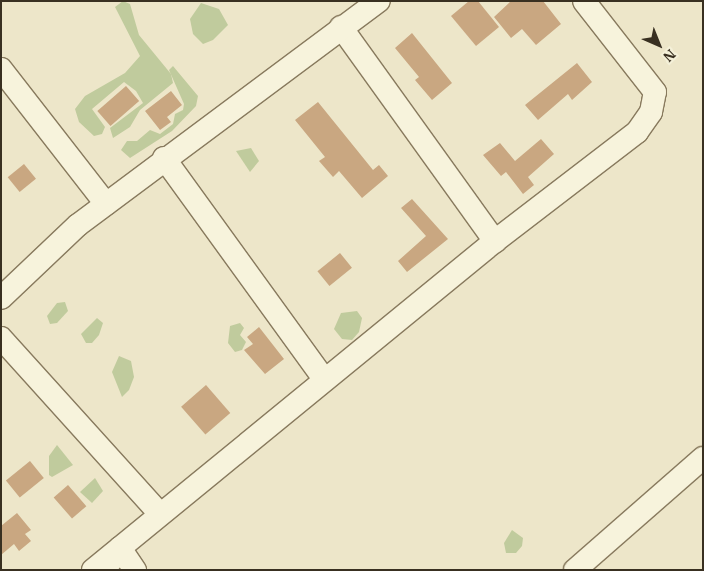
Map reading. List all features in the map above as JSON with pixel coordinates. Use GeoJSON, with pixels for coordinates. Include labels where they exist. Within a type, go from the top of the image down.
{"type":"FeatureCollection","features":[{"type":"Feature","properties":{"kind":"street"},"geometry":{"type":"LineString","coordinates":[[1,298],[78,225],[164,158],[340,27],[379,1]]}},
{"type":"Feature","properties":{"kind":"street"},"geometry":{"type":"LineString","coordinates":[[93,570],[159,513],[495,241],[637,132],[651,112],[656,97],[652,86],[584,1]]}},
{"type":"Feature","properties":{"kind":"street"},"geometry":{"type":"LineString","coordinates":[[340,27],[495,241]]}},
{"type":"Feature","properties":{"kind":"street"},"geometry":{"type":"LineString","coordinates":[[1,69],[106,204]]}},
{"type":"Feature","properties":{"kind":"street"},"geometry":{"type":"LineString","coordinates":[[164,158],[324,379]]}},
{"type":"Feature","properties":{"kind":"street"},"geometry":{"type":"LineString","coordinates":[[1,338],[159,513]]}},
{"type":"Feature","properties":{"kind":"street"},"geometry":{"type":"LineString","coordinates":[[575,570],[703,458]]}},
{"type":"Feature","properties":{"kind":"street"},"geometry":{"type":"LineString","coordinates":[[104,570],[120,548]]}},
{"type":"Feature","properties":{"kind":"street"},"geometry":{"type":"LineString","coordinates":[[120,548],[135,570]]}},
{"type":"Feature","properties":{"kind":"green space"},"geometry":{"type":"Polygon","coordinates":[[[123,1],[130,4],[139,35],[171,74],[173,83],[140,110],[130,127],[113,138],[110,128],[143,103],[136,91],[124,82],[92,109],[105,127],[102,134],[94,136],[79,122],[75,109],[85,96],[125,73],[140,56],[115,7],[123,1]]]}},
{"type":"Feature","properties":{"kind":"green space"},"geometry":{"type":"Polygon","coordinates":[[[201,3],[219,9],[228,25],[213,40],[203,44],[193,34],[190,19],[201,3]]]}},
{"type":"Feature","properties":{"kind":"green space"},"geometry":{"type":"Polygon","coordinates":[[[173,66],[198,96],[196,106],[172,131],[130,158],[121,150],[127,141],[137,141],[150,130],[160,134],[173,124],[175,114],[183,110],[184,104],[169,70],[173,66]]]}},
{"type":"Feature","properties":{"kind":"green space"},"geometry":{"type":"Polygon","coordinates":[[[251,148],[259,161],[250,172],[236,151],[251,148]]]}},
{"type":"Feature","properties":{"kind":"green space"},"geometry":{"type":"Polygon","coordinates":[[[65,302],[68,311],[57,323],[50,324],[47,316],[57,303],[65,302]]]}},
{"type":"Feature","properties":{"kind":"green space"},"geometry":{"type":"Polygon","coordinates":[[[357,311],[362,318],[359,332],[352,340],[342,339],[334,329],[341,313],[357,311]]]}},
{"type":"Feature","properties":{"kind":"green space"},"geometry":{"type":"Polygon","coordinates":[[[97,318],[103,323],[99,335],[92,343],[86,343],[81,334],[97,318]]]}},
{"type":"Feature","properties":{"kind":"green space"},"geometry":{"type":"Polygon","coordinates":[[[240,323],[244,328],[240,335],[246,342],[242,350],[235,352],[228,343],[230,326],[240,323]]]}},
{"type":"Feature","properties":{"kind":"green space"},"geometry":{"type":"Polygon","coordinates":[[[119,356],[131,361],[134,377],[129,390],[122,397],[112,372],[119,356]]]}},
{"type":"Feature","properties":{"kind":"green space"},"geometry":{"type":"Polygon","coordinates":[[[57,445],[73,465],[52,477],[49,475],[49,456],[57,445]]]}},
{"type":"Feature","properties":{"kind":"green space"},"geometry":{"type":"Polygon","coordinates":[[[95,478],[103,491],[92,503],[80,492],[95,478]]]}},
{"type":"Feature","properties":{"kind":"green space"},"geometry":{"type":"Polygon","coordinates":[[[512,530],[523,538],[522,546],[516,553],[506,553],[504,543],[512,530]]]}},
{"type":"Feature","properties":{"kind":"building"},"geometry":{"type":"Polygon","coordinates":[[[469,1],[478,1],[499,27],[476,46],[451,16],[469,1]]]}},
{"type":"Feature","properties":{"kind":"building"},"geometry":{"type":"Polygon","coordinates":[[[511,1],[543,1],[561,24],[536,45],[522,29],[511,38],[494,17],[511,1]]]}},
{"type":"Feature","properties":{"kind":"building"},"geometry":{"type":"Polygon","coordinates":[[[412,33],[452,83],[432,100],[415,80],[419,77],[395,48],[412,33]]]}},
{"type":"Feature","properties":{"kind":"building"},"geometry":{"type":"Polygon","coordinates":[[[577,63],[592,82],[572,100],[568,94],[538,120],[525,105],[577,63]]]}},
{"type":"Feature","properties":{"kind":"building"},"geometry":{"type":"Polygon","coordinates":[[[126,86],[139,101],[110,126],[97,111],[126,86]]]}},
{"type":"Feature","properties":{"kind":"building"},"geometry":{"type":"Polygon","coordinates":[[[171,91],[182,105],[167,117],[171,122],[160,130],[145,111],[171,91]]]}},
{"type":"Feature","properties":{"kind":"building"},"geometry":{"type":"Polygon","coordinates":[[[318,102],[373,170],[379,165],[388,176],[362,198],[339,171],[333,177],[319,161],[325,157],[295,120],[318,102]]]}},
{"type":"Feature","properties":{"kind":"building"},"geometry":{"type":"Polygon","coordinates":[[[541,139],[554,154],[528,177],[534,185],[523,194],[506,172],[501,176],[483,155],[500,143],[515,161],[541,139]]]}},
{"type":"Feature","properties":{"kind":"building"},"geometry":{"type":"Polygon","coordinates":[[[24,164],[36,179],[20,192],[8,177],[24,164]]]}},
{"type":"Feature","properties":{"kind":"building"},"geometry":{"type":"Polygon","coordinates":[[[412,199],[448,239],[407,272],[398,261],[426,236],[401,208],[412,199]]]}},
{"type":"Feature","properties":{"kind":"building"},"geometry":{"type":"Polygon","coordinates":[[[340,253],[352,268],[329,286],[317,271],[340,253]]]}},
{"type":"Feature","properties":{"kind":"building"},"geometry":{"type":"Polygon","coordinates":[[[259,327],[284,359],[265,374],[244,350],[253,344],[247,337],[259,327]]]}},
{"type":"Feature","properties":{"kind":"building"},"geometry":{"type":"Polygon","coordinates":[[[206,385],[230,413],[205,435],[181,407],[206,385]]]}},
{"type":"Feature","properties":{"kind":"building"},"geometry":{"type":"Polygon","coordinates":[[[30,461],[44,478],[20,498],[6,481],[30,461]]]}},
{"type":"Feature","properties":{"kind":"building"},"geometry":{"type":"Polygon","coordinates":[[[68,485],[86,506],[72,519],[54,497],[68,485]]]}},
{"type":"Feature","properties":{"kind":"building"},"geometry":{"type":"Polygon","coordinates":[[[17,513],[31,530],[25,534],[31,541],[19,551],[14,544],[1,555],[1,526],[17,513]]]}}]}
